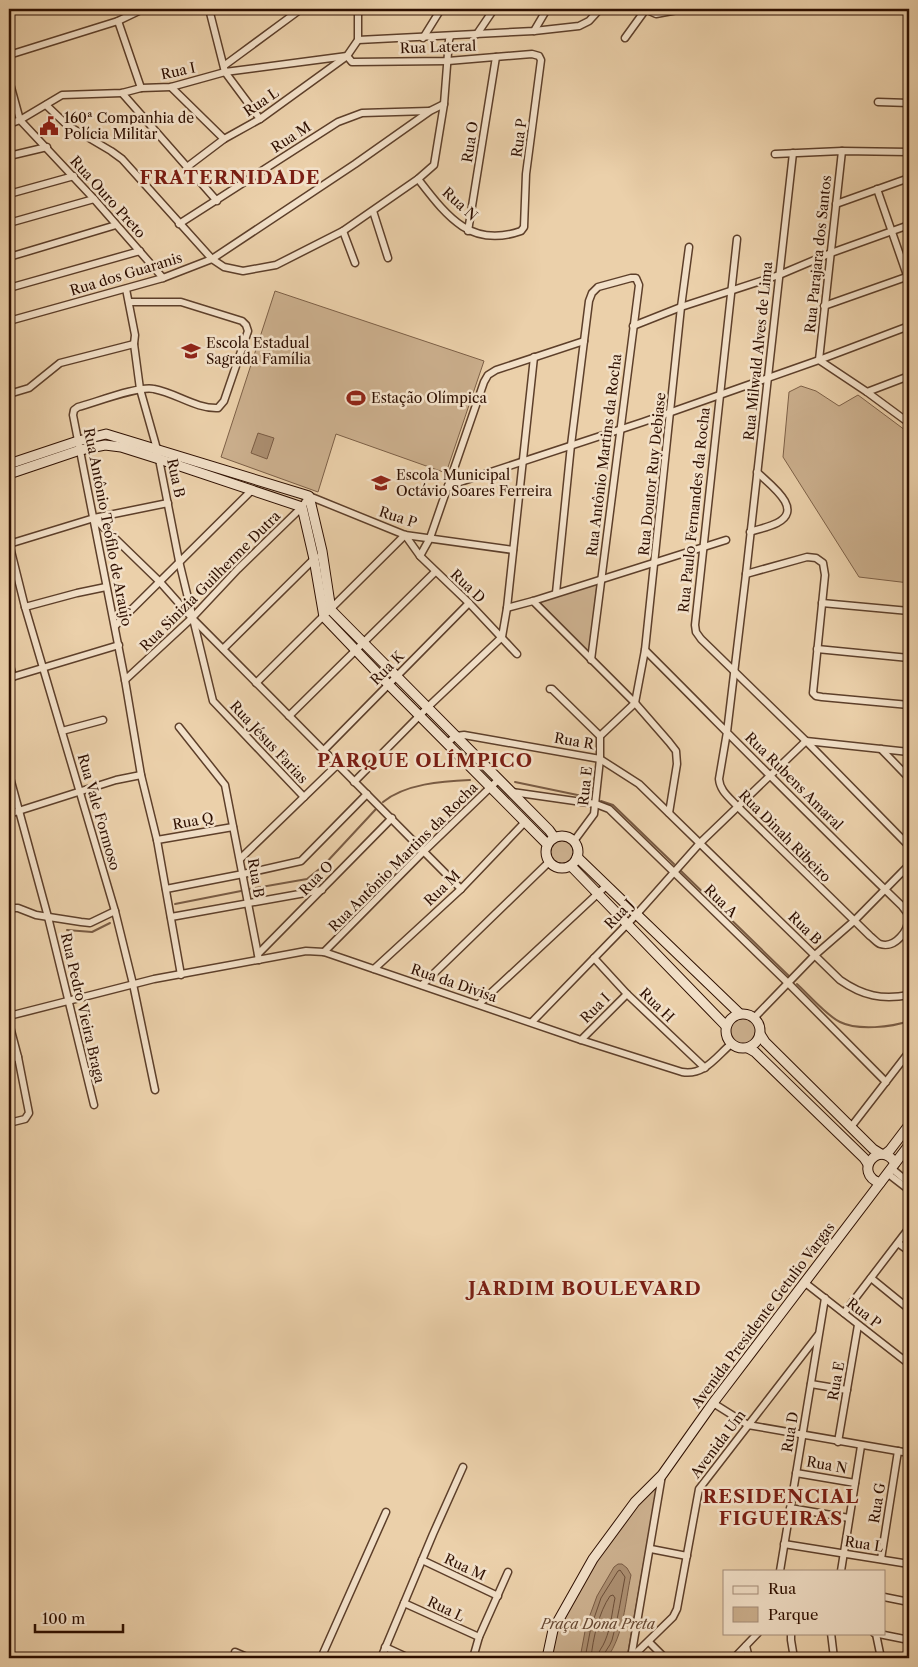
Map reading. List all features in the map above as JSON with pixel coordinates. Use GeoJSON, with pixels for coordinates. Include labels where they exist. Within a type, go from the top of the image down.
{"type":"FeatureCollection","features":[{"type":"Feature","properties":{"kind":"street"},"geometry":{"type":"LineString","coordinates":[[9,55],[118,21],[143,9]]}},
{"type":"Feature","properties":{"kind":"street"},"geometry":{"type":"LineString","coordinates":[[209,9],[225,68],[260,119]]}},
{"type":"Feature","properties":{"kind":"street"},"geometry":{"type":"LineString","coordinates":[[225,68],[301,9]]}},
{"type":"Feature","properties":{"kind":"street"},"geometry":{"type":"LineString","coordinates":[[358,9],[358,40],[450,37],[578,26],[589,21],[597,10]]}},
{"type":"Feature","properties":{"kind":"street"},"geometry":{"type":"LineString","coordinates":[[423,38],[441,9]]}},
{"type":"Feature","properties":{"kind":"street"},"geometry":{"type":"LineString","coordinates":[[478,34],[494,9]]}},
{"type":"Feature","properties":{"kind":"street"},"geometry":{"type":"LineString","coordinates":[[534,31],[547,9]]}},
{"type":"Feature","properties":{"kind":"street"},"geometry":{"type":"LineString","coordinates":[[625,38],[645,9],[656,14],[683,9]]}},
{"type":"Feature","properties":{"kind":"street"},"geometry":{"type":"LineString","coordinates":[[118,21],[141,88]]}},
{"type":"Feature","properties":{"kind":"street"},"geometry":{"type":"LineString","coordinates":[[46,105],[67,125],[122,159],[212,259],[232,270],[243,272],[258,270],[276,265],[343,231],[418,179],[434,165],[444,104],[450,37]]}},
{"type":"Feature","properties":{"kind":"street","name":"Rua L"},"geometry":{"type":"LineString","coordinates":[[187,167],[224,139],[260,119],[347,56],[358,40]]}},
{"type":"Feature","properties":{"kind":"street","name":"Rua Lateral"},"geometry":{"type":"LineString","coordinates":[[347,56],[352,62],[448,61],[532,54]]}},
{"type":"Feature","properties":{"kind":"street","name":"Rua P"},"geometry":{"type":"LineString","coordinates":[[521,231],[524,227],[526,174],[542,65],[539,56],[532,54]]}},
{"type":"Feature","properties":{"kind":"street","name":"Rua I"},"geometry":{"type":"LineString","coordinates":[[9,124],[20,120],[62,95],[122,93],[141,88],[171,87],[225,68],[347,56]]}},
{"type":"Feature","properties":{"kind":"street","name":"Rua O"},"geometry":{"type":"LineString","coordinates":[[468,231],[496,57]]}},
{"type":"Feature","properties":{"kind":"street","name":"Rua Ouro Preto"},"geometry":{"type":"LineString","coordinates":[[9,80],[20,120],[74,176],[163,278]]}},
{"type":"Feature","properties":{"kind":"street"},"geometry":{"type":"LineString","coordinates":[[171,87],[224,139]]}},
{"type":"Feature","properties":{"kind":"street"},"geometry":{"type":"LineString","coordinates":[[122,93],[217,201]]}},
{"type":"Feature","properties":{"kind":"street"},"geometry":{"type":"LineString","coordinates":[[878,102],[909,104]]}},
{"type":"Feature","properties":{"kind":"street","name":"Rua dos Guaranis"},"geometry":{"type":"LineString","coordinates":[[9,321],[163,278],[212,259],[355,164],[430,111],[444,104]]}},
{"type":"Feature","properties":{"kind":"street","name":"Rua M"},"geometry":{"type":"LineString","coordinates":[[179,224],[338,122],[362,113],[430,111]]}},
{"type":"Feature","properties":{"kind":"street"},"geometry":{"type":"LineString","coordinates":[[9,156],[47,147]]}},
{"type":"Feature","properties":{"kind":"street"},"geometry":{"type":"LineString","coordinates":[[775,154],[842,151],[909,152]]}},
{"type":"Feature","properties":{"kind":"street","name":"Rua Parajara dos Santos"},"geometry":{"type":"LineString","coordinates":[[819,360],[842,151]]}},
{"type":"Feature","properties":{"kind":"street","name":"Rua Milwald Alves de Lima"},"geometry":{"type":"LineString","coordinates":[[749,551],[793,153]]}},
{"type":"Feature","properties":{"kind":"street"},"geometry":{"type":"LineString","coordinates":[[9,194],[74,176]]}},
{"type":"Feature","properties":{"kind":"street"},"geometry":{"type":"LineString","coordinates":[[836,204],[909,178]]}},
{"type":"Feature","properties":{"kind":"street","name":"Rua N"},"geometry":{"type":"LineString","coordinates":[[418,179],[440,206],[468,231],[506,235],[521,231]]}},
{"type":"Feature","properties":{"kind":"street"},"geometry":{"type":"LineString","coordinates":[[824,306],[909,278],[877,189]]}},
{"type":"Feature","properties":{"kind":"street"},"geometry":{"type":"LineString","coordinates":[[9,223],[94,199]]}},
{"type":"Feature","properties":{"kind":"street"},"geometry":{"type":"LineString","coordinates":[[373,211],[388,258]]}},
{"type":"Feature","properties":{"kind":"street"},"geometry":{"type":"LineString","coordinates":[[9,257],[116,225]]}},
{"type":"Feature","properties":{"kind":"street"},"geometry":{"type":"LineString","coordinates":[[633,326],[681,307],[780,275],[830,253],[909,225]]}},
{"type":"Feature","properties":{"kind":"street"},"geometry":{"type":"LineString","coordinates":[[343,231],[355,263]]}},
{"type":"Feature","properties":{"kind":"street","name":"Rua Paulo Fernandes da Rocha"},"geometry":{"type":"LineString","coordinates":[[736,239],[703,546],[695,625],[696,632],[909,846]]}},
{"type":"Feature","properties":{"kind":"street","name":"Rua Doutor Ruy Debiase"},"geometry":{"type":"LineString","coordinates":[[635,703],[645,650],[689,247]]}},
{"type":"Feature","properties":{"kind":"street"},"geometry":{"type":"LineString","coordinates":[[9,288],[140,251]]}},
{"type":"Feature","properties":{"kind":"street","name":"Rua Antônio Martins da Rocha"},"geometry":{"type":"LineString","coordinates":[[584,341],[589,301],[592,293],[598,288],[612,283],[636,278],[639,285],[590,660]]}},
{"type":"Feature","properties":{"kind":"street","name":"Rua B"},"geometry":{"type":"LineString","coordinates":[[126,289],[135,335],[134,344],[140,389],[157,448],[192,618]]}},
{"type":"Feature","properties":{"kind":"street","name":"Rua Antônio Teófilo de Araújo"},"geometry":{"type":"LineString","coordinates":[[128,302],[181,302],[242,321],[246,324],[248,331],[224,401],[218,408],[205,406],[153,388],[140,389],[78,407],[74,410],[73,415],[119,645],[141,775],[166,889],[181,975]]}},
{"type":"Feature","properties":{"kind":"street"},"geometry":{"type":"LineString","coordinates":[[448,486],[643,422],[909,326]]}},
{"type":"Feature","properties":{"kind":"street"},"geometry":{"type":"LineString","coordinates":[[420,556],[430,538],[488,375],[496,370],[584,341],[556,593]]}},
{"type":"Feature","properties":{"kind":"street"},"geometry":{"type":"LineString","coordinates":[[9,394],[29,388],[60,363],[134,344]]}},
{"type":"Feature","properties":{"kind":"street"},"geometry":{"type":"LineString","coordinates":[[354,782],[502,637],[507,608],[534,357]]}},
{"type":"Feature","properties":{"kind":"street"},"geometry":{"type":"LineString","coordinates":[[819,360],[909,423]]}},
{"type":"Feature","properties":{"kind":"street"},"geometry":{"type":"LineString","coordinates":[[867,392],[909,376]]}},
{"type":"Feature","properties":{"kind":"street"},"geometry":{"type":"LineString","coordinates":[[9,464],[79,445],[105,445],[159,459],[302,507],[327,613],[355,650],[524,822],[551,840],[565,836],[574,841],[577,846],[577,857],[571,866],[561,869],[552,866],[545,853],[551,840],[549,830],[429,707],[363,643],[327,613],[322,551],[309,496],[157,448],[106,434],[79,445],[9,474]]}},
{"type":"Feature","properties":{"kind":"street"},"geometry":{"type":"LineString","coordinates":[[750,532],[777,523],[788,512],[783,497],[757,472]]}},
{"type":"Feature","properties":{"kind":"street"},"geometry":{"type":"LineString","coordinates":[[115,626],[252,490]]}},
{"type":"Feature","properties":{"kind":"street","name":"Rua P"},"geometry":{"type":"LineString","coordinates":[[309,496],[405,535],[513,550]]}},
{"type":"Feature","properties":{"kind":"street","name":"Rua Sinizia Guilherme Dutra"},"geometry":{"type":"LineString","coordinates":[[125,680],[192,618],[238,569],[302,507],[309,496]]}},
{"type":"Feature","properties":{"kind":"street"},"geometry":{"type":"LineString","coordinates":[[9,543],[94,518],[168,503]]}},
{"type":"Feature","properties":{"kind":"street"},"geometry":{"type":"LineString","coordinates":[[94,518],[160,582],[192,618],[461,889]]}},
{"type":"Feature","properties":{"kind":"street"},"geometry":{"type":"LineString","coordinates":[[256,683],[405,535]]}},
{"type":"Feature","properties":{"kind":"street","name":"Rua D"},"geometry":{"type":"LineString","coordinates":[[405,535],[420,556],[435,572],[469,603],[517,654]]}},
{"type":"Feature","properties":{"kind":"street"},"geometry":{"type":"LineString","coordinates":[[507,608],[726,540]]}},
{"type":"Feature","properties":{"kind":"street","name":"Rua Vale Formoso"},"geometry":{"type":"LineString","coordinates":[[9,543],[25,607],[115,911],[133,984],[155,1090]]}},
{"type":"Feature","properties":{"kind":"street"},"geometry":{"type":"LineString","coordinates":[[223,649],[322,551]]}},
{"type":"Feature","properties":{"kind":"street","name":"Rua Dinah Ribeiro"},"geometry":{"type":"LineString","coordinates":[[749,551],[720,784],[722,790],[854,921],[880,944],[896,941],[902,936]]}},
{"type":"Feature","properties":{"kind":"street"},"geometry":{"type":"LineString","coordinates":[[746,574],[807,557],[816,558],[823,563],[826,576],[813,693],[822,698],[909,705]]}},
{"type":"Feature","properties":{"kind":"street"},"geometry":{"type":"LineString","coordinates":[[289,716],[435,572]]}},
{"type":"Feature","properties":{"kind":"street"},"geometry":{"type":"LineString","coordinates":[[25,607],[106,587]]}},
{"type":"Feature","properties":{"kind":"street"},"geometry":{"type":"LineString","coordinates":[[533,601],[635,703],[676,751],[677,764],[669,813]]}},
{"type":"Feature","properties":{"kind":"street","name":"Rua K"},"geometry":{"type":"LineString","coordinates":[[323,751],[469,603]]}},
{"type":"Feature","properties":{"kind":"street"},"geometry":{"type":"LineString","coordinates":[[822,603],[909,611]]}},
{"type":"Feature","properties":{"kind":"street","name":"Rua Jésus Farias"},"geometry":{"type":"LineString","coordinates":[[192,618],[213,701],[304,797]]}},
{"type":"Feature","properties":{"kind":"street"},"geometry":{"type":"LineString","coordinates":[[9,662],[11,677],[119,645]]}},
{"type":"Feature","properties":{"kind":"street"},"geometry":{"type":"LineString","coordinates":[[817,648],[909,658]]}},
{"type":"Feature","properties":{"kind":"street","name":"Rua Rubens Amaral"},"geometry":{"type":"LineString","coordinates":[[645,650],[902,906],[908,915],[907,926],[902,936]]}},
{"type":"Feature","properties":{"kind":"street"},"geometry":{"type":"LineString","coordinates":[[550,689],[600,736],[635,703]]}},
{"type":"Feature","properties":{"kind":"street"},"geometry":{"type":"LineString","coordinates":[[62,731],[103,720]]}},
{"type":"Feature","properties":{"kind":"street","name":"Rua B"},"geometry":{"type":"LineString","coordinates":[[178,727],[225,785],[258,957]]}},
{"type":"Feature","properties":{"kind":"street","name":"Rua R"},"geometry":{"type":"LineString","coordinates":[[456,736],[464,735],[600,759],[638,784],[700,843]]}},
{"type":"Feature","properties":{"kind":"street"},"geometry":{"type":"LineString","coordinates":[[447,743],[456,736]]}},
{"type":"Feature","properties":{"kind":"street","name":"Rua E"},"geometry":{"type":"LineString","coordinates":[[574,841],[592,819],[596,804],[600,736]]}},
{"type":"Feature","properties":{"kind":"street"},"geometry":{"type":"LineString","coordinates":[[806,741],[909,752]]}},
{"type":"Feature","properties":{"kind":"street","name":"Rua J"},"geometry":{"type":"LineString","coordinates":[[532,1022],[636,915],[700,843],[806,741]]}},
{"type":"Feature","properties":{"kind":"street"},"geometry":{"type":"LineString","coordinates":[[881,749],[909,778]]}},
{"type":"Feature","properties":{"kind":"street"},"geometry":{"type":"LineString","coordinates":[[240,859],[337,765]]}},
{"type":"Feature","properties":{"kind":"street","name":"Rua Pedro Vieira Braga"},"geometry":{"type":"LineString","coordinates":[[9,774],[48,917],[94,1105]]}},
{"type":"Feature","properties":{"kind":"street"},"geometry":{"type":"LineString","coordinates":[[9,814],[81,791],[141,775]]}},
{"type":"Feature","properties":{"kind":"street","name":"Rua Antônio Martins da Rocha"},"geometry":{"type":"LineString","coordinates":[[324,952],[499,779]]}},
{"type":"Feature","properties":{"kind":"street","name":"Rua A"},"geometry":{"type":"LineString","coordinates":[[510,792],[596,804],[609,809],[886,1082]]}},
{"type":"Feature","properties":{"kind":"street"},"geometry":{"type":"LineString","coordinates":[[166,889],[301,861],[367,794]]}},
{"type":"Feature","properties":{"kind":"street","name":"Rua O"},"geometry":{"type":"LineString","coordinates":[[258,957],[337,876],[353,856],[392,818]]}},
{"type":"Feature","properties":{"kind":"street","name":"Rua M"},"geometry":{"type":"LineString","coordinates":[[374,969],[461,889],[524,822]]}},
{"type":"Feature","properties":{"kind":"street","name":"Rua Q"},"geometry":{"type":"LineString","coordinates":[[156,840],[233,827]]}},
{"type":"Feature","properties":{"kind":"street","name":"Rua B"},"geometry":{"type":"LineString","coordinates":[[700,843],[840,980],[858,992],[869,996],[893,998],[909,995]]}},
{"type":"Feature","properties":{"kind":"street"},"geometry":{"type":"LineString","coordinates":[[577,857],[740,1014]]}},
{"type":"Feature","properties":{"kind":"street"},"geometry":{"type":"LineString","coordinates":[[422,985],[549,862]]}},
{"type":"Feature","properties":{"kind":"street"},"geometry":{"type":"LineString","coordinates":[[754,1018],[815,955],[854,921],[909,865]]}},
{"type":"Feature","properties":{"kind":"street"},"geometry":{"type":"LineString","coordinates":[[571,866],[726,1026]]}},
{"type":"Feature","properties":{"kind":"street"},"geometry":{"type":"LineString","coordinates":[[479,1004],[606,886]]}},
{"type":"Feature","properties":{"kind":"street"},"geometry":{"type":"LineString","coordinates":[[171,917],[322,890]]}},
{"type":"Feature","properties":{"kind":"street"},"geometry":{"type":"LineString","coordinates":[[9,908],[18,908],[36,915],[90,923],[115,911]]}},
{"type":"Feature","properties":{"kind":"street","name":"Rua da Divisa"},"geometry":{"type":"LineString","coordinates":[[9,1016],[154,979],[181,975],[258,957],[306,951],[324,952],[581,1040],[682,1072],[696,1072],[705,1068]]}},
{"type":"Feature","properties":{"kind":"street","name":"Rua H"},"geometry":{"type":"LineString","coordinates":[[594,958],[627,994],[705,1068]]}},
{"type":"Feature","properties":{"kind":"street","name":"Rua I"},"geometry":{"type":"LineString","coordinates":[[581,1040],[627,994]]}},
{"type":"Feature","properties":{"kind":"street"},"geometry":{"type":"LineString","coordinates":[[880,1183],[871,1177],[868,1171],[868,1164],[864,1158],[755,1052],[748,1048],[739,1048],[731,1044],[726,1035],[726,1026],[732,1018],[740,1014],[750,1015],[754,1018],[758,1023],[760,1034],[765,1042],[873,1149],[891,1157],[891,1168],[909,1190]]}},
{"type":"Feature","properties":{"kind":"street"},"geometry":{"type":"LineString","coordinates":[[9,1023],[29,1113],[25,1119],[9,1123]]}},
{"type":"Feature","properties":{"kind":"street"},"geometry":{"type":"LineString","coordinates":[[748,1048],[756,1043],[760,1034]]}},
{"type":"Feature","properties":{"kind":"street"},"geometry":{"type":"LineString","coordinates":[[705,1068],[731,1044]]}},
{"type":"Feature","properties":{"kind":"street"},"geometry":{"type":"LineString","coordinates":[[851,1127],[909,1052]]}},
{"type":"Feature","properties":{"kind":"street"},"geometry":{"type":"LineString","coordinates":[[9,1059],[18,1057]]}},
{"type":"Feature","properties":{"kind":"street"},"geometry":{"type":"LineString","coordinates":[[830,1125],[839,1115]]}},
{"type":"Feature","properties":{"kind":"street"},"geometry":{"type":"LineString","coordinates":[[868,1164],[872,1158],[890,1150],[909,1125]]}},
{"type":"Feature","properties":{"kind":"street","name":"Avenida Presidente Getulio Vargas"},"geometry":{"type":"LineString","coordinates":[[547,1658],[553,1630],[588,1566],[635,1502],[662,1475],[713,1403],[909,1145]]}},
{"type":"Feature","properties":{"kind":"street"},"geometry":{"type":"LineString","coordinates":[[891,1168],[909,1183]]}},
{"type":"Feature","properties":{"kind":"street"},"geometry":{"type":"LineString","coordinates":[[844,1313],[909,1228]]}},
{"type":"Feature","properties":{"kind":"street"},"geometry":{"type":"LineString","coordinates":[[898,1243],[909,1251]]}},
{"type":"Feature","properties":{"kind":"street"},"geometry":{"type":"LineString","coordinates":[[871,1278],[909,1309]]}},
{"type":"Feature","properties":{"kind":"street","name":"Rua P"},"geometry":{"type":"LineString","coordinates":[[804,1282],[909,1364]]}},
{"type":"Feature","properties":{"kind":"street","name":"Rua D"},"geometry":{"type":"LineString","coordinates":[[780,1570],[825,1298]]}},
{"type":"Feature","properties":{"kind":"street","name":"Rua E"},"geometry":{"type":"LineString","coordinates":[[838,1442],[858,1325]]}},
{"type":"Feature","properties":{"kind":"street","name":"Avenida Um"},"geometry":{"type":"LineString","coordinates":[[631,1658],[672,1617],[677,1609],[699,1489],[818,1335]]}},
{"type":"Feature","properties":{"kind":"street"},"geometry":{"type":"LineString","coordinates":[[811,1384],[847,1390]]}},
{"type":"Feature","properties":{"kind":"street"},"geometry":{"type":"LineString","coordinates":[[713,1403],[748,1425],[802,1436],[909,1453]]}},
{"type":"Feature","properties":{"kind":"street"},"geometry":{"type":"LineString","coordinates":[[841,1570],[861,1446]]}},
{"type":"Feature","properties":{"kind":"street","name":"Rua G"},"geometry":{"type":"LineString","coordinates":[[881,1559],[898,1451]]}},
{"type":"Feature","properties":{"kind":"street"},"geometry":{"type":"LineString","coordinates":[[381,1658],[463,1467]]}},
{"type":"Feature","properties":{"kind":"street","name":"Rua N"},"geometry":{"type":"LineString","coordinates":[[796,1473],[855,1483]]}},
{"type":"Feature","properties":{"kind":"street"},"geometry":{"type":"LineString","coordinates":[[631,1658],[642,1587],[651,1550],[662,1475]]}},
{"type":"Feature","properties":{"kind":"street"},"geometry":{"type":"LineString","coordinates":[[790,1508],[849,1518]]}},
{"type":"Feature","properties":{"kind":"street"},"geometry":{"type":"LineString","coordinates":[[321,1658],[386,1512]]}},
{"type":"Feature","properties":{"kind":"street","name":"Rua L"},"geometry":{"type":"LineString","coordinates":[[784,1544],[909,1564]]}},
{"type":"Feature","properties":{"kind":"street"},"geometry":{"type":"LineString","coordinates":[[651,1550],[687,1556]]}},
{"type":"Feature","properties":{"kind":"street","name":"Rua M"},"geometry":{"type":"LineString","coordinates":[[422,1560],[498,1596]]}},
{"type":"Feature","properties":{"kind":"street"},"geometry":{"type":"LineString","coordinates":[[473,1658],[479,1638],[508,1572]]}},
{"type":"Feature","properties":{"kind":"street"},"geometry":{"type":"LineString","coordinates":[[886,1597],[909,1602]]}},
{"type":"Feature","properties":{"kind":"street","name":"Rua L"},"geometry":{"type":"LineString","coordinates":[[404,1603],[479,1638]]}},
{"type":"Feature","properties":{"kind":"street"},"geometry":{"type":"LineString","coordinates":[[734,1658],[757,1634]]}},
{"type":"Feature","properties":{"kind":"street"},"geometry":{"type":"LineString","coordinates":[[792,1634],[794,1658]]}},
{"type":"Feature","properties":{"kind":"street"},"geometry":{"type":"LineString","coordinates":[[831,1634],[834,1658]]}},
{"type":"Feature","properties":{"kind":"street"},"geometry":{"type":"LineString","coordinates":[[875,1634],[881,1658]]}},
{"type":"Feature","properties":{"kind":"street"},"geometry":{"type":"LineString","coordinates":[[880,1634],[909,1640]]}},
{"type":"Feature","properties":{"kind":"street"},"geometry":{"type":"LineString","coordinates":[[648,1642],[665,1658]]}},
{"type":"Feature","properties":{"kind":"street"},"geometry":{"type":"LineString","coordinates":[[746,1646],[749,1658]]}},
{"type":"Feature","properties":{"kind":"street"},"geometry":{"type":"LineString","coordinates":[[385,1647],[409,1658]]}},
{"type":"Feature","properties":{"kind":"street"},"geometry":{"type":"LineString","coordinates":[[235,1652],[249,1658]]}},
{"type":"Feature","properties":{"kind":"green space","name":"Estação Olímpica"},"geometry":{"type":"Polygon","coordinates":[[[275,291],[484,361],[446,473],[336,434],[318,492],[221,457],[275,291]]]}},
{"type":"Feature","properties":{"kind":"green space"},"geometry":{"type":"Polygon","coordinates":[[[801,386],[816,391],[839,406],[858,395],[909,433],[909,583],[859,577],[783,457],[789,392],[801,386]]]}},
{"type":"Feature","properties":{"kind":"green space"},"geometry":{"type":"Polygon","coordinates":[[[597,584],[589,653],[540,602],[597,584]]]}},
{"type":"Feature","properties":{"kind":"green space"},"geometry":{"type":"Polygon","coordinates":[[[562,839],[571,843],[575,852],[571,861],[562,865],[553,861],[549,852],[553,843],[562,839]]]}},
{"type":"Feature","properties":{"kind":"green space"},"geometry":{"type":"Polygon","coordinates":[[[743,1018],[752,1022],[756,1031],[752,1040],[743,1044],[734,1040],[730,1031],[734,1022],[743,1018]]]}},
{"type":"Feature","properties":{"kind":"green space","name":"Praça Dona Preta"},"geometry":{"type":"Polygon","coordinates":[[[655,1489],[627,1657],[549,1658],[555,1635],[595,1560],[641,1501],[655,1489]]]}},
{"type":"Feature","properties":{"kind":"water"},"geometry":{"type":"Polygon","coordinates":[[[258,433],[274,438],[267,459],[251,453],[258,433]]]}},
{"type":"Feature","properties":{"kind":"water"},"geometry":{"type":"Polygon","coordinates":[[[622,1564],[627,1568],[631,1575],[623,1618],[613,1649],[607,1658],[580,1658],[586,1626],[597,1596],[614,1567],[622,1564]]]}},
{"type":"Feature","properties":{"kind":"waterway"},"geometry":{"type":"LineString","coordinates":[[383,802],[413,787],[448,781],[470,780]]}},
{"type":"Feature","properties":{"kind":"waterway"},"geometry":{"type":"LineString","coordinates":[[515,782],[592,798]]}},
{"type":"Feature","properties":{"kind":"waterway"},"geometry":{"type":"LineString","coordinates":[[601,801],[613,805],[674,864]]}},
{"type":"Feature","properties":{"kind":"waterway"},"geometry":{"type":"LineString","coordinates":[[250,889],[307,879],[323,866],[376,809]]}},
{"type":"Feature","properties":{"kind":"waterway"},"geometry":{"type":"LineString","coordinates":[[681,871],[790,977]]}},
{"type":"Feature","properties":{"kind":"waterway"},"geometry":{"type":"LineString","coordinates":[[175,904],[241,891]]}},
{"type":"Feature","properties":{"kind":"waterway"},"geometry":{"type":"LineString","coordinates":[[67,930],[92,932],[110,923]]}},
{"type":"Feature","properties":{"kind":"waterway"},"geometry":{"type":"LineString","coordinates":[[797,984],[829,1015],[847,1025],[875,1027],[909,1021]]}},
{"type":"Feature","properties":{"kind":"place","name":"160ª Companhia de Polícia Militar"},"geometry":{"type":"Point","coordinates":[49,126]}},
{"type":"Feature","properties":{"kind":"place","name":"Escola Estadual Sagrada Família"},"geometry":{"type":"Point","coordinates":[191,351]}},
{"type":"Feature","properties":{"kind":"place","name":"Estação Olímpica"},"geometry":{"type":"Point","coordinates":[356,398]}},
{"type":"Feature","properties":{"kind":"place","name":"Escola Municipal Octávio Soares Ferreira"},"geometry":{"type":"Point","coordinates":[381,483]}},
{"type":"Feature","properties":{"kind":"district","name":"FRATERNIDADE"},"geometry":{"type":"Point","coordinates":[230,177]}},
{"type":"Feature","properties":{"kind":"district","name":"PARQUE OLÍMPICO"},"geometry":{"type":"Point","coordinates":[425,760]}},
{"type":"Feature","properties":{"kind":"district","name":"JARDIM BOULEVARD"},"geometry":{"type":"Point","coordinates":[585,1288]}},
{"type":"Feature","properties":{"kind":"district","name":"RESIDENCIAL FIGUEIRAS"},"geometry":{"type":"Point","coordinates":[781,1507]}}]}
